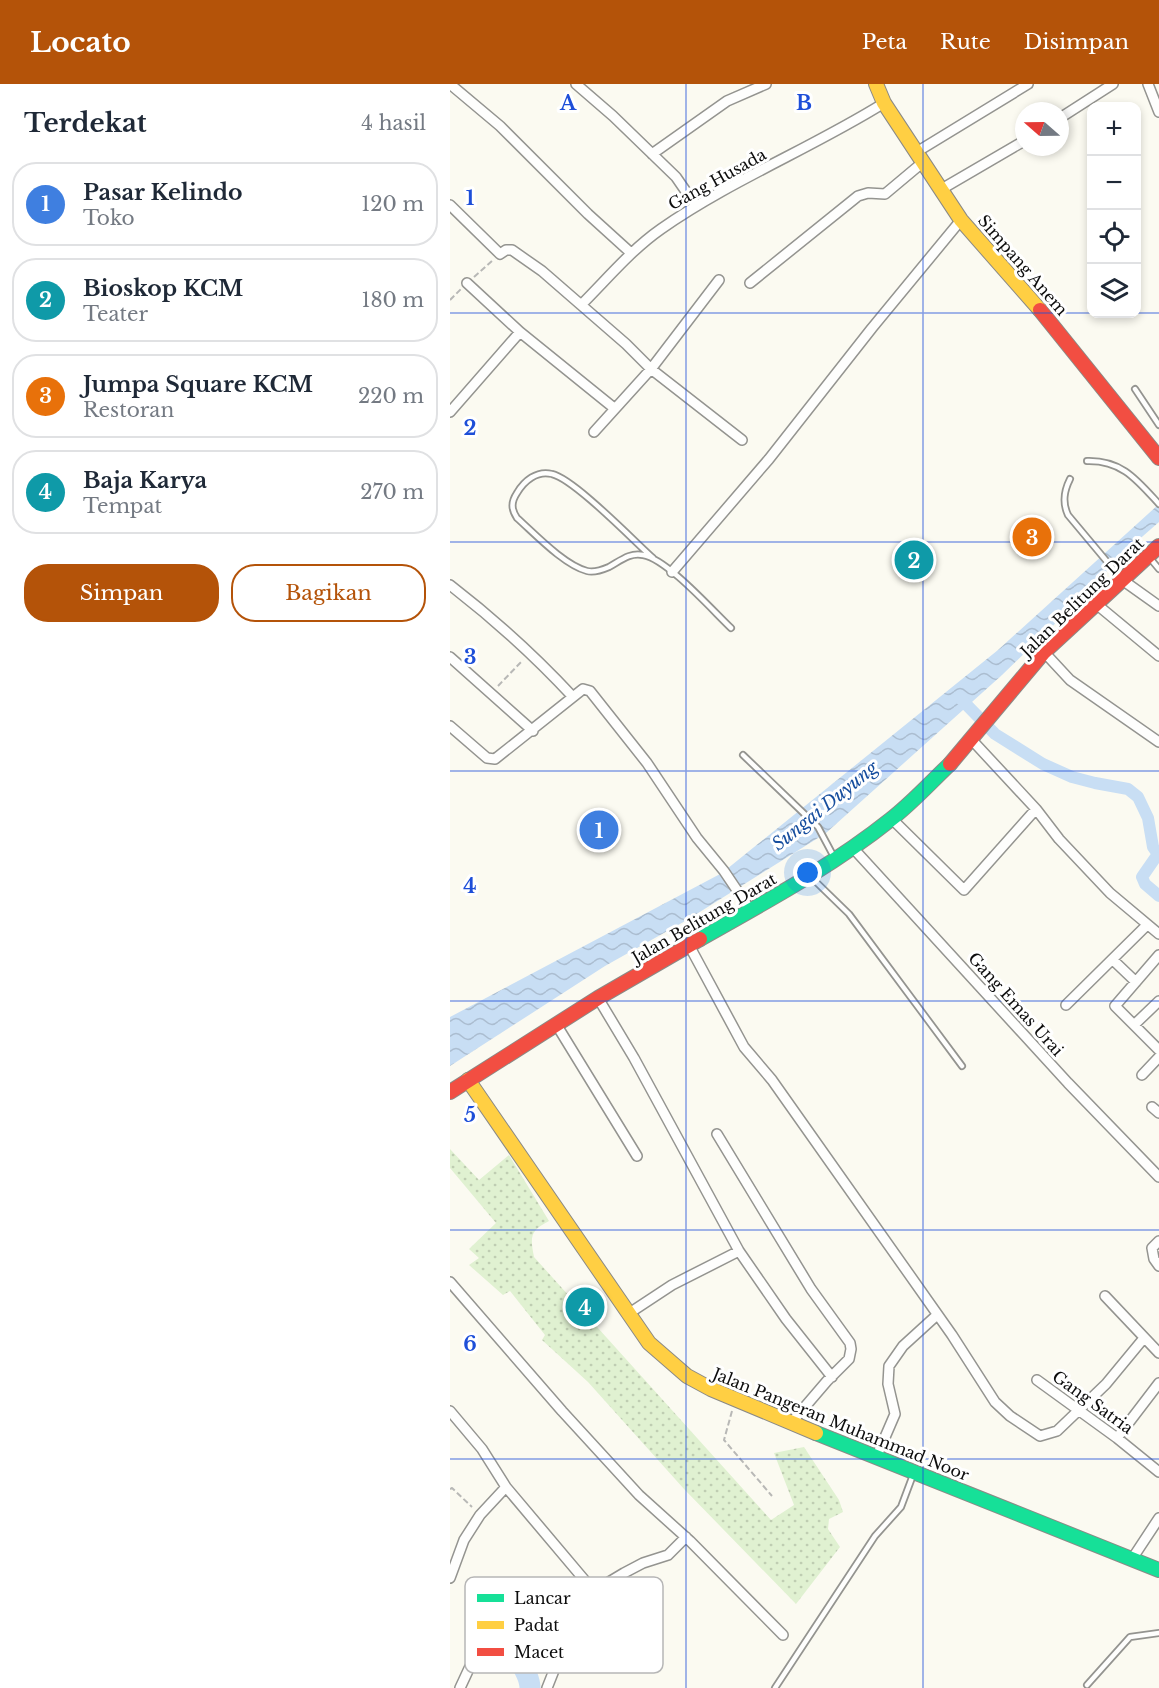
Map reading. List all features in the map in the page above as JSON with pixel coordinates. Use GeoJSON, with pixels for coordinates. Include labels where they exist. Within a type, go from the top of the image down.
{"type":"FeatureCollection","features":[{"type":"Feature","properties":{"kind":"main road","name":"Simpang Anem"},"geometry":{"type":"LineString","coordinates":[[876,84],[884,103],[961,220],[1032,300],[1159,458]]}},
{"type":"Feature","properties":{"kind":"main road","name":"Jalan Belitung Darat"},"geometry":{"type":"LineString","coordinates":[[450,1092],[598,998],[690,947],[836,860],[892,819],[939,776],[1044,652],[1159,546]]}},
{"type":"Feature","properties":{"kind":"main road","name":"Jalan Pangeran Muhammad Noor"},"geometry":{"type":"LineString","coordinates":[[468,1080],[628,1314],[649,1343],[675,1368],[700,1384],[791,1423],[1159,1570]]}},
{"type":"Feature","properties":{"kind":"street"},"geometry":{"type":"LineString","coordinates":[[450,84],[500,126],[588,214],[631,253]]}},
{"type":"Feature","properties":{"kind":"street"},"geometry":{"type":"LineString","coordinates":[[576,84],[676,177],[696,206]]}},
{"type":"Feature","properties":{"kind":"street"},"geometry":{"type":"LineString","coordinates":[[652,154],[727,101],[766,84]]}},
{"type":"Feature","properties":{"kind":"street"},"geometry":{"type":"LineString","coordinates":[[750,283],[860,194],[885,194],[919,158],[1028,84]]}},
{"type":"Feature","properties":{"kind":"street"},"geometry":{"type":"LineString","coordinates":[[1069,112],[1113,84]]}},
{"type":"Feature","properties":{"kind":"street"},"geometry":{"type":"LineString","coordinates":[[1148,84],[1159,112]]}},
{"type":"Feature","properties":{"kind":"street","name":"Gang Husada"},"geometry":{"type":"LineString","coordinates":[[581,305],[631,253],[659,230],[696,206],[843,129],[884,103]]}},
{"type":"Feature","properties":{"kind":"street"},"geometry":{"type":"LineString","coordinates":[[940,190],[1015,146]]}},
{"type":"Feature","properties":{"kind":"street"},"geometry":{"type":"LineString","coordinates":[[450,205],[500,254],[506,250],[516,253],[542,271],[626,344],[651,369],[742,440]]}},
{"type":"Feature","properties":{"kind":"street"},"geometry":{"type":"LineString","coordinates":[[672,572],[769,459],[961,220]]}},
{"type":"Feature","properties":{"kind":"street"},"geometry":{"type":"LineString","coordinates":[[594,432],[651,369],[719,279]]}},
{"type":"Feature","properties":{"kind":"street"},"geometry":{"type":"LineString","coordinates":[[467,283],[520,332],[614,408]]}},
{"type":"Feature","properties":{"kind":"street"},"geometry":{"type":"LineString","coordinates":[[451,408],[520,332]]}},
{"type":"Feature","properties":{"kind":"street"},"geometry":{"type":"LineString","coordinates":[[1121,579],[1159,606]]}},
{"type":"Feature","properties":{"kind":"street"},"geometry":{"type":"LineString","coordinates":[[450,585],[529,652],[573,697]]}},
{"type":"Feature","properties":{"kind":"street"},"geometry":{"type":"LineString","coordinates":[[1095,603],[1159,656]]}},
{"type":"Feature","properties":{"kind":"street"},"geometry":{"type":"LineString","coordinates":[[1044,652],[1070,680],[1159,742]]}},
{"type":"Feature","properties":{"kind":"street"},"geometry":{"type":"LineString","coordinates":[[450,657],[533,731]]}},
{"type":"Feature","properties":{"kind":"street"},"geometry":{"type":"LineString","coordinates":[[450,726],[492,760],[499,757],[586,689],[595,696],[647,763],[697,838],[724,871],[751,910]]}},
{"type":"Feature","properties":{"kind":"street"},"geometry":{"type":"LineString","coordinates":[[979,729],[1059,839],[1110,892],[1159,934]]}},
{"type":"Feature","properties":{"kind":"street"},"geometry":{"type":"LineString","coordinates":[[892,819],[964,890],[1036,809]]}},
{"type":"Feature","properties":{"kind":"street","name":"Gang Emas Urai"},"geometry":{"type":"LineString","coordinates":[[853,848],[1068,1083],[1159,1177]]}},
{"type":"Feature","properties":{"kind":"street"},"geometry":{"type":"LineString","coordinates":[[1066,1005],[1147,925]]}},
{"type":"Feature","properties":{"kind":"street"},"geometry":{"type":"LineString","coordinates":[[690,947],[744,1047],[772,1080],[952,1335],[995,1402],[1025,1427],[1040,1436],[1057,1431],[1106,1384],[1144,1338]]}},
{"type":"Feature","properties":{"kind":"street"},"geometry":{"type":"LineString","coordinates":[[1113,960],[1136,982]]}},
{"type":"Feature","properties":{"kind":"street"},"geometry":{"type":"LineString","coordinates":[[1158,961],[1115,1006],[1159,1050]]}},
{"type":"Feature","properties":{"kind":"street"},"geometry":{"type":"LineString","coordinates":[[598,998],[634,1058],[739,1251],[786,1319],[832,1377]]}},
{"type":"Feature","properties":{"kind":"street"},"geometry":{"type":"LineString","coordinates":[[1134,1025],[1159,1001]]}},
{"type":"Feature","properties":{"kind":"street"},"geometry":{"type":"LineString","coordinates":[[556,1024],[638,1156]]}},
{"type":"Feature","properties":{"kind":"street"},"geometry":{"type":"LineString","coordinates":[[1142,1075],[1159,1057]]}},
{"type":"Feature","properties":{"kind":"street"},"geometry":{"type":"LineString","coordinates":[[717,1134],[811,1289],[850,1343],[849,1359],[791,1423]]}},
{"type":"Feature","properties":{"kind":"street"},"geometry":{"type":"LineString","coordinates":[[1156,1245],[1154,1259],[1159,1266]]}},
{"type":"Feature","properties":{"kind":"street"},"geometry":{"type":"LineString","coordinates":[[628,1314],[672,1285],[739,1251]]}},
{"type":"Feature","properties":{"kind":"street"},"geometry":{"type":"LineString","coordinates":[[450,1282],[562,1411],[632,1486],[783,1635]]}},
{"type":"Feature","properties":{"kind":"street"},"geometry":{"type":"LineString","coordinates":[[1105,1296],[1159,1353]]}},
{"type":"Feature","properties":{"kind":"street"},"geometry":{"type":"LineString","coordinates":[[876,1458],[895,1414],[888,1384],[889,1366],[903,1346],[937,1315]]}},
{"type":"Feature","properties":{"kind":"street","name":"Gang Satria"},"geometry":{"type":"LineString","coordinates":[[1037,1380],[1117,1438],[1159,1472]]}},
{"type":"Feature","properties":{"kind":"street"},"geometry":{"type":"LineString","coordinates":[[1117,1438],[1159,1383]]}},
{"type":"Feature","properties":{"kind":"street"},"geometry":{"type":"LineString","coordinates":[[450,1411],[482,1449],[507,1487],[582,1577]]}},
{"type":"Feature","properties":{"kind":"street"},"geometry":{"type":"LineString","coordinates":[[450,1578],[464,1540],[480,1515],[507,1487]]}},
{"type":"Feature","properties":{"kind":"street"},"geometry":{"type":"LineString","coordinates":[[1132,1559],[1159,1518]]}},
{"type":"Feature","properties":{"kind":"street"},"geometry":{"type":"LineString","coordinates":[[617,1577],[643,1563],[668,1555],[686,1537]]}},
{"type":"Feature","properties":{"kind":"street"},"geometry":{"type":"LineString","coordinates":[[460,1688],[467,1673]]}},
{"type":"Feature","properties":{"kind":"street"},"geometry":{"type":"LineString","coordinates":[[547,1688],[553,1673]]}},
{"type":"Feature","properties":{"kind":"lane"},"geometry":{"type":"LineString","coordinates":[[1135,389],[1159,425]]}},
{"type":"Feature","properties":{"kind":"lane"},"geometry":{"type":"LineString","coordinates":[[1087,461],[1101,461],[1119,467],[1135,478],[1159,504]]}},
{"type":"Feature","properties":{"kind":"lane"},"geometry":{"type":"LineString","coordinates":[[652,558],[642,554],[632,554],[598,571],[588,571],[574,566],[517,518],[512,503],[515,495],[531,477],[539,474],[552,473],[565,480],[594,503],[652,558],[672,572],[731,628]]}},
{"type":"Feature","properties":{"kind":"lane"},"geometry":{"type":"LineString","coordinates":[[1070,479],[1064,497],[1068,515],[1121,579]]}},
{"type":"Feature","properties":{"kind":"lane"},"geometry":{"type":"LineString","coordinates":[[1147,555],[1159,569]]}},
{"type":"Feature","properties":{"kind":"lane"},"geometry":{"type":"LineString","coordinates":[[743,755],[818,827],[836,860]]}},
{"type":"Feature","properties":{"kind":"lane"},"geometry":{"type":"LineString","coordinates":[[810,876],[849,914],[962,1066]]}},
{"type":"Feature","properties":{"kind":"lane"},"geometry":{"type":"LineString","coordinates":[[775,1688],[875,1536],[901,1507],[914,1473]]}},
{"type":"Feature","properties":{"kind":"lane"},"geometry":{"type":"LineString","coordinates":[[1087,1685],[1130,1637],[1159,1633]]}},
{"type":"Feature","properties":{"kind":"path"},"geometry":{"type":"LineString","coordinates":[[491,692],[529,652]]}},
{"type":"Feature","properties":{"kind":"path"},"geometry":{"type":"LineString","coordinates":[[736,1400],[724,1440],[772,1496]]}},
{"type":"Feature","properties":{"kind":"path"},"geometry":{"type":"LineString","coordinates":[[450,1489],[452,1488],[480,1515]]}},
{"type":"Feature","properties":{"kind":"green space"},"geometry":{"type":"Polygon","coordinates":[[[450,1149],[479,1180],[509,1155],[549,1221],[538,1228],[533,1235],[534,1257],[771,1520],[794,1505],[774,1453],[804,1447],[839,1500],[843,1512],[829,1519],[828,1529],[840,1547],[796,1604],[684,1489],[588,1382],[542,1340],[545,1335],[510,1291],[503,1295],[469,1265],[479,1258],[469,1249],[496,1223],[450,1168],[450,1149]]]}},
{"type":"Feature","properties":{"kind":"water","name":"Sungai Duyung"},"geometry":{"type":"Polygon","coordinates":[[[1159,504],[1159,522],[1119,557],[1093,587],[1002,675],[826,833],[687,920],[605,966],[450,1066],[450,1017],[722,873],[998,650],[1159,504]]]}},
{"type":"Feature","properties":{"kind":"waterway"},"geometry":{"type":"LineString","coordinates":[[959,697],[995,734],[1043,764],[1072,777],[1128,789],[1138,797],[1148,818],[1153,847],[1158,854],[1142,877],[1145,884],[1159,896]]}},
{"type":"Feature","properties":{"kind":"waterway"},"geometry":{"type":"LineString","coordinates":[[526,1673],[530,1688]]}},
{"type":"Feature","properties":{"kind":"traffic: fast"},"geometry":{"type":"LineString","coordinates":[[700,939],[797,883],[868,837],[898,814],[950,764]]}},
{"type":"Feature","properties":{"kind":"traffic: fast"},"geometry":{"type":"LineString","coordinates":[[816,1433],[1159,1570]]}},
{"type":"Feature","properties":{"kind":"traffic: slow"},"geometry":{"type":"LineString","coordinates":[[876,84],[884,103],[961,220],[1040,310]]}},
{"type":"Feature","properties":{"kind":"traffic: slow"},"geometry":{"type":"LineString","coordinates":[[468,1080],[649,1343],[687,1376],[711,1389],[816,1433]]}},
{"type":"Feature","properties":{"kind":"traffic: jam"},"geometry":{"type":"LineString","coordinates":[[1040,310],[1159,458]]}},
{"type":"Feature","properties":{"kind":"traffic: jam"},"geometry":{"type":"LineString","coordinates":[[950,764],[1044,652],[1159,546]]}},
{"type":"Feature","properties":{"kind":"traffic: jam"},"geometry":{"type":"LineString","coordinates":[[450,1092],[598,998],[700,939]]}},
{"type":"Feature","properties":{"kind":"place","name":"Jumpa Square KCM"},"geometry":{"type":"Point","coordinates":[1032,537]}},
{"type":"Feature","properties":{"kind":"place","name":"Bioskop KCM"},"geometry":{"type":"Point","coordinates":[914,560]}},
{"type":"Feature","properties":{"kind":"place","name":"Pasar Kelindo"},"geometry":{"type":"Point","coordinates":[599,830]}},
{"type":"Feature","properties":{"kind":"place","name":"Baja Karya"},"geometry":{"type":"Point","coordinates":[585,1307]}}]}
